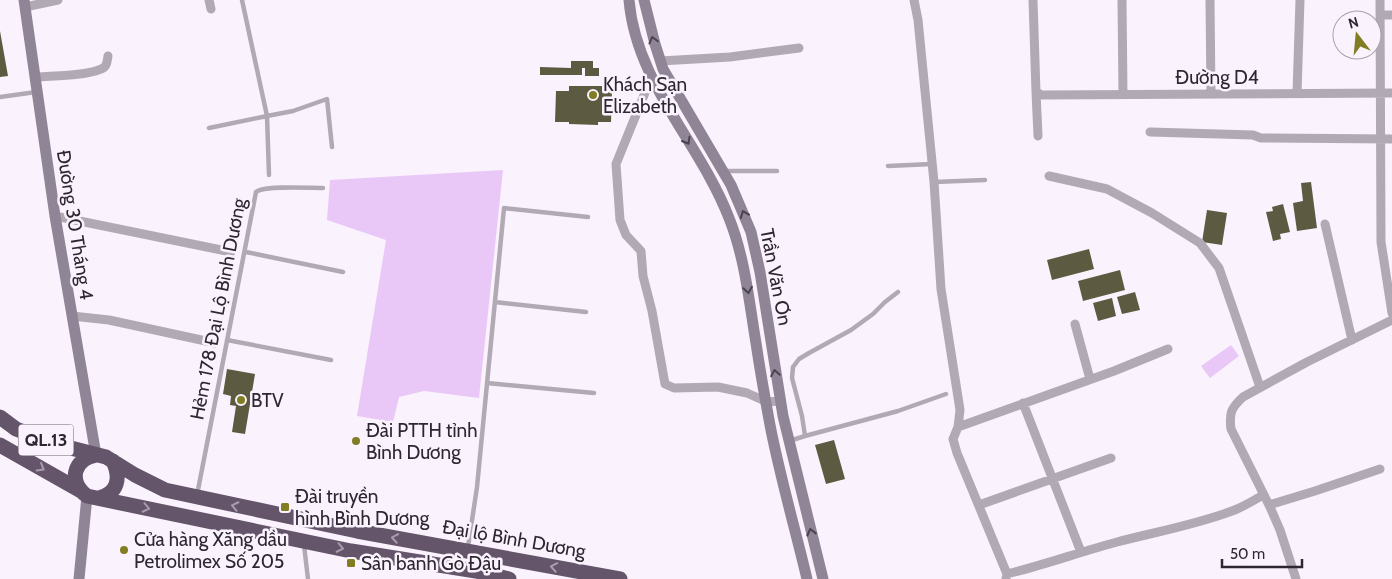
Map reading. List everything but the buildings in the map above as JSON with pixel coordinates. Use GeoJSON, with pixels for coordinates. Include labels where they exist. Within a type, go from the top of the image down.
{"type":"FeatureCollection","features":[{"type":"Feature","properties":{"kind":"highway","name":"QL.13"},"geometry":{"type":"LineString","coordinates":[[0,417],[16,429],[59,445],[103,456],[113,461]]}},
{"type":"Feature","properties":{"kind":"highway","name":"Đại lộ Bình Dương"},"geometry":{"type":"LineString","coordinates":[[0,445],[89,495],[351,551],[475,575],[509,579]]}},
{"type":"Feature","properties":{"kind":"highway","name":"QL.13"},"geometry":{"type":"LineString","coordinates":[[89,495],[76,481],[76,468],[84,459],[96,455]]}},
{"type":"Feature","properties":{"kind":"highway","name":"Đại lộ Bình Dương"},"geometry":{"type":"LineString","coordinates":[[113,461],[135,475],[165,490],[196,498],[357,531],[620,579]]}},
{"type":"Feature","properties":{"kind":"highway"},"geometry":{"type":"LineString","coordinates":[[89,495],[111,493],[118,482],[118,475],[113,461]]}},
{"type":"Feature","properties":{"kind":"street"},"geometry":{"type":"LineString","coordinates":[[24,3],[58,0]]}},
{"type":"Feature","properties":{"kind":"street","name":"Trần Văn Ơn"},"geometry":{"type":"LineString","coordinates":[[629,0],[630,13],[639,46],[651,78],[707,174],[729,218],[745,270],[785,495],[807,579]]}},
{"type":"Feature","properties":{"kind":"street","name":"Trần Văn Ơn"},"geometry":{"type":"LineString","coordinates":[[644,0],[660,61],[745,216],[756,249],[788,441],[823,579]]}},
{"type":"Feature","properties":{"kind":"street"},"geometry":{"type":"LineString","coordinates":[[914,0],[918,20],[934,182],[940,289],[960,410],[958,427],[953,439],[964,472],[979,505],[1006,577],[1081,552],[1161,530],[1188,525],[1233,511],[1263,495]]}},
{"type":"Feature","properties":{"kind":"street"},"geometry":{"type":"LineString","coordinates":[[1033,0],[1039,94],[1038,136]]}},
{"type":"Feature","properties":{"kind":"street"},"geometry":{"type":"LineString","coordinates":[[1122,0],[1123,94]]}},
{"type":"Feature","properties":{"kind":"street"},"geometry":{"type":"LineString","coordinates":[[1210,0],[1210,94]]}},
{"type":"Feature","properties":{"kind":"street"},"geometry":{"type":"LineString","coordinates":[[1296,93],[1300,0]]}},
{"type":"Feature","properties":{"kind":"street","name":"Đường 30 Tháng 4"},"geometry":{"type":"LineString","coordinates":[[24,3],[55,216],[96,455]]}},
{"type":"Feature","properties":{"kind":"street"},"geometry":{"type":"LineString","coordinates":[[660,61],[730,57],[799,48]]}},
{"type":"Feature","properties":{"kind":"street"},"geometry":{"type":"LineString","coordinates":[[35,77],[71,75],[103,69],[107,63],[108,56]]}},
{"type":"Feature","properties":{"kind":"street"},"geometry":{"type":"LineString","coordinates":[[1380,60],[1381,242],[1392,313]]}},
{"type":"Feature","properties":{"kind":"street"},"geometry":{"type":"LineString","coordinates":[[651,78],[616,164],[620,220],[626,235],[641,251],[643,276],[652,311],[665,384],[674,388],[718,387],[746,393],[767,402],[780,400]]}},
{"type":"Feature","properties":{"kind":"street","name":"Đường D4"},"geometry":{"type":"LineString","coordinates":[[1039,94],[1392,93]]}},
{"type":"Feature","properties":{"kind":"street"},"geometry":{"type":"LineString","coordinates":[[1150,132],[1252,135],[1261,138],[1392,139]]}},
{"type":"Feature","properties":{"kind":"street"},"geometry":{"type":"LineString","coordinates":[[1049,176],[1107,189],[1152,213],[1200,243],[1219,268],[1260,387]]}},
{"type":"Feature","properties":{"kind":"street"},"geometry":{"type":"LineString","coordinates":[[55,216],[231,252]]}},
{"type":"Feature","properties":{"kind":"street"},"geometry":{"type":"LineString","coordinates":[[1325,224],[1352,340]]}},
{"type":"Feature","properties":{"kind":"street"},"geometry":{"type":"LineString","coordinates":[[72,316],[109,320],[215,343]]}},
{"type":"Feature","properties":{"kind":"street"},"geometry":{"type":"LineString","coordinates":[[1296,579],[1280,530],[1269,505],[1230,430],[1229,416],[1234,405],[1242,397],[1392,320]]}},
{"type":"Feature","properties":{"kind":"street"},"geometry":{"type":"LineString","coordinates":[[1075,324],[1090,379]]}},
{"type":"Feature","properties":{"kind":"street"},"geometry":{"type":"LineString","coordinates":[[958,427],[1168,349]]}},
{"type":"Feature","properties":{"kind":"street"},"geometry":{"type":"LineString","coordinates":[[1023,403],[1081,552]]}},
{"type":"Feature","properties":{"kind":"street"},"geometry":{"type":"LineString","coordinates":[[979,505],[1111,458]]}},
{"type":"Feature","properties":{"kind":"street"},"geometry":{"type":"LineString","coordinates":[[1269,505],[1380,469]]}},
{"type":"Feature","properties":{"kind":"street"},"geometry":{"type":"LineString","coordinates":[[79,579],[89,495]]}},
{"type":"Feature","properties":{"kind":"lane"},"geometry":{"type":"LineString","coordinates":[[242,0],[267,116],[269,175]]}},
{"type":"Feature","properties":{"kind":"lane"},"geometry":{"type":"LineString","coordinates":[[0,97],[37,92]]}},
{"type":"Feature","properties":{"kind":"lane"},"geometry":{"type":"LineString","coordinates":[[209,128],[293,111],[327,99],[332,147]]}},
{"type":"Feature","properties":{"kind":"lane"},"geometry":{"type":"LineString","coordinates":[[888,166],[932,164]]}},
{"type":"Feature","properties":{"kind":"lane"},"geometry":{"type":"LineString","coordinates":[[722,171],[778,171]]}},
{"type":"Feature","properties":{"kind":"lane"},"geometry":{"type":"LineString","coordinates":[[934,182],[985,180]]}},
{"type":"Feature","properties":{"kind":"lane","name":"Hẻm 178 Đại Lộ Bình Dương"},"geometry":{"type":"LineString","coordinates":[[196,498],[246,252],[256,192],[260,189],[271,188],[323,188]]}},
{"type":"Feature","properties":{"kind":"lane"},"geometry":{"type":"LineString","coordinates":[[468,551],[477,486],[504,208],[588,217]]}},
{"type":"Feature","properties":{"kind":"lane"},"geometry":{"type":"LineString","coordinates":[[246,252],[343,272]]}},
{"type":"Feature","properties":{"kind":"lane"},"geometry":{"type":"LineString","coordinates":[[805,436],[792,378],[793,367],[799,359],[851,330],[898,292]]}},
{"type":"Feature","properties":{"kind":"lane"},"geometry":{"type":"LineString","coordinates":[[495,302],[586,312]]}},
{"type":"Feature","properties":{"kind":"lane"},"geometry":{"type":"LineString","coordinates":[[227,340],[331,360]]}},
{"type":"Feature","properties":{"kind":"lane"},"geometry":{"type":"LineString","coordinates":[[486,383],[594,393]]}},
{"type":"Feature","properties":{"kind":"lane"},"geometry":{"type":"LineString","coordinates":[[788,441],[898,411],[946,394]]}},
{"type":"Feature","properties":{"kind":"lane"},"geometry":{"type":"LineString","coordinates":[[304,541],[308,579]]}},
{"type":"Feature","properties":{"kind":"shaded area"},"geometry":{"type":"Polygon","coordinates":[[[503,170],[479,398],[424,391],[399,397],[393,422],[357,416],[386,240],[327,220],[330,180],[503,170]]]}},
{"type":"Feature","properties":{"kind":"shaded area"},"geometry":{"type":"Polygon","coordinates":[[[1231,345],[1239,356],[1210,378],[1201,366],[1231,345]]]}},
{"type":"Feature","properties":{"kind":"place","name":"Khách Sạn Elizabeth"},"geometry":{"type":"Point","coordinates":[593,95]}},
{"type":"Feature","properties":{"kind":"place","name":"BTV"},"geometry":{"type":"Point","coordinates":[241,400]}},
{"type":"Feature","properties":{"kind":"place","name":"Đài PTTH tỉnh Bình Dương"},"geometry":{"type":"Point","coordinates":[356,441]}},
{"type":"Feature","properties":{"kind":"place","name":"Đài truyền hình Bình Dương"},"geometry":{"type":"Point","coordinates":[285,507]}},
{"type":"Feature","properties":{"kind":"place","name":"Cửa hàng Xăng dầu Petrolimex Số 205"},"geometry":{"type":"Point","coordinates":[124,550]}},
{"type":"Feature","properties":{"kind":"place","name":"Sân banh Gò Đậu"},"geometry":{"type":"Point","coordinates":[351,563]}}]}
